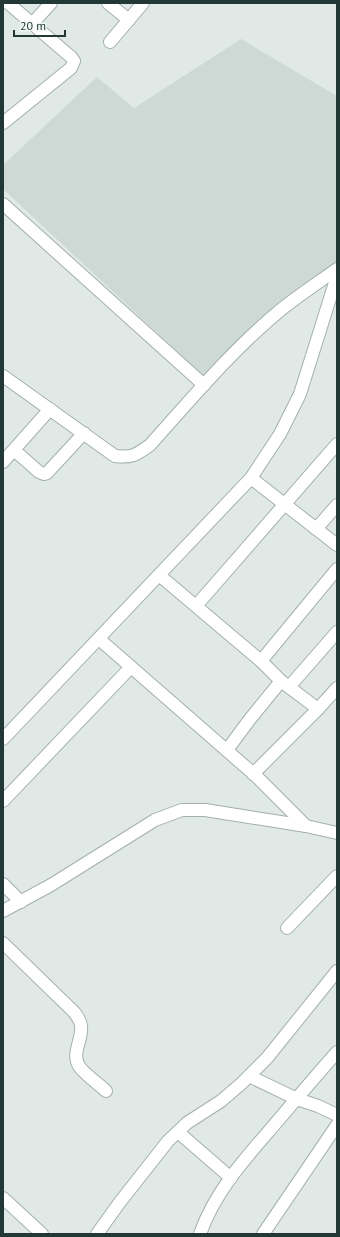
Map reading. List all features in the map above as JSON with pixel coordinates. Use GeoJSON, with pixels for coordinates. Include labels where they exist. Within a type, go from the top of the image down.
{"type":"FeatureCollection","features":[{"type":"Feature","properties":{"kind":"street"},"geometry":{"type":"LineString","coordinates":[[3,123],[74,65],[74,61],[71,57],[8,3]]}},
{"type":"Feature","properties":{"kind":"street"},"geometry":{"type":"LineString","coordinates":[[32,24],[51,3]]}},
{"type":"Feature","properties":{"kind":"street"},"geometry":{"type":"LineString","coordinates":[[108,3],[129,20]]}},
{"type":"Feature","properties":{"kind":"street"},"geometry":{"type":"LineString","coordinates":[[110,42],[143,3]]}},
{"type":"Feature","properties":{"kind":"street"},"geometry":{"type":"LineString","coordinates":[[3,204],[204,385]]}},
{"type":"Feature","properties":{"kind":"street"},"geometry":{"type":"LineString","coordinates":[[3,376],[115,456],[128,458],[140,453],[150,445],[204,385],[252,337],[283,309],[337,269]]}},
{"type":"Feature","properties":{"kind":"street"},"geometry":{"type":"LineString","coordinates":[[3,739],[251,478],[280,434],[300,394],[337,276]]}},
{"type":"Feature","properties":{"kind":"street"},"geometry":{"type":"LineString","coordinates":[[3,462],[50,409]]}},
{"type":"Feature","properties":{"kind":"street"},"geometry":{"type":"LineString","coordinates":[[14,450],[39,472],[44,474],[47,473],[84,433]]}},
{"type":"Feature","properties":{"kind":"street"},"geometry":{"type":"LineString","coordinates":[[196,606],[337,444]]}},
{"type":"Feature","properties":{"kind":"street"},"geometry":{"type":"LineString","coordinates":[[251,478],[337,544]]}},
{"type":"Feature","properties":{"kind":"street"},"geometry":{"type":"LineString","coordinates":[[316,529],[337,505]]}},
{"type":"Feature","properties":{"kind":"street"},"geometry":{"type":"LineString","coordinates":[[261,661],[337,569]]}},
{"type":"Feature","properties":{"kind":"street"},"geometry":{"type":"LineString","coordinates":[[159,575],[261,661],[285,684],[318,710]]}},
{"type":"Feature","properties":{"kind":"street"},"geometry":{"type":"LineString","coordinates":[[227,750],[250,719],[337,632]]}},
{"type":"Feature","properties":{"kind":"street"},"geometry":{"type":"LineString","coordinates":[[99,639],[227,750],[306,826]]}},
{"type":"Feature","properties":{"kind":"street"},"geometry":{"type":"LineString","coordinates":[[3,800],[131,667]]}},
{"type":"Feature","properties":{"kind":"street"},"geometry":{"type":"LineString","coordinates":[[253,774],[318,710],[337,688]]}},
{"type":"Feature","properties":{"kind":"street"},"geometry":{"type":"LineString","coordinates":[[3,911],[51,885],[155,820],[182,810],[205,810],[306,826],[337,833]]}},
{"type":"Feature","properties":{"kind":"street"},"geometry":{"type":"LineString","coordinates":[[286,928],[337,876]]}},
{"type":"Feature","properties":{"kind":"street"},"geometry":{"type":"LineString","coordinates":[[3,884],[20,902]]}},
{"type":"Feature","properties":{"kind":"street"},"geometry":{"type":"LineString","coordinates":[[3,943],[76,1016],[81,1026],[76,1060],[79,1067],[106,1092]]}},
{"type":"Feature","properties":{"kind":"street"},"geometry":{"type":"LineString","coordinates":[[97,1234],[120,1202],[168,1142],[187,1123],[221,1101],[267,1058],[337,971]]}},
{"type":"Feature","properties":{"kind":"street"},"geometry":{"type":"LineString","coordinates":[[200,1234],[205,1222],[230,1178],[337,1052]]}},
{"type":"Feature","properties":{"kind":"street"},"geometry":{"type":"LineString","coordinates":[[249,1076],[297,1099],[318,1106],[337,1115]]}},
{"type":"Feature","properties":{"kind":"street"},"geometry":{"type":"LineString","coordinates":[[263,1234],[337,1125]]}},
{"type":"Feature","properties":{"kind":"street"},"geometry":{"type":"LineString","coordinates":[[178,1132],[230,1178]]}},
{"type":"Feature","properties":{"kind":"street"},"geometry":{"type":"LineString","coordinates":[[3,1198],[42,1234]]}},
{"type":"Feature","properties":{"kind":"shaded area"},"geometry":{"type":"Polygon","coordinates":[[[241,39],[337,96],[337,278],[264,327],[211,383],[3,189],[3,165],[97,77],[134,108],[241,39]]]}}]}
